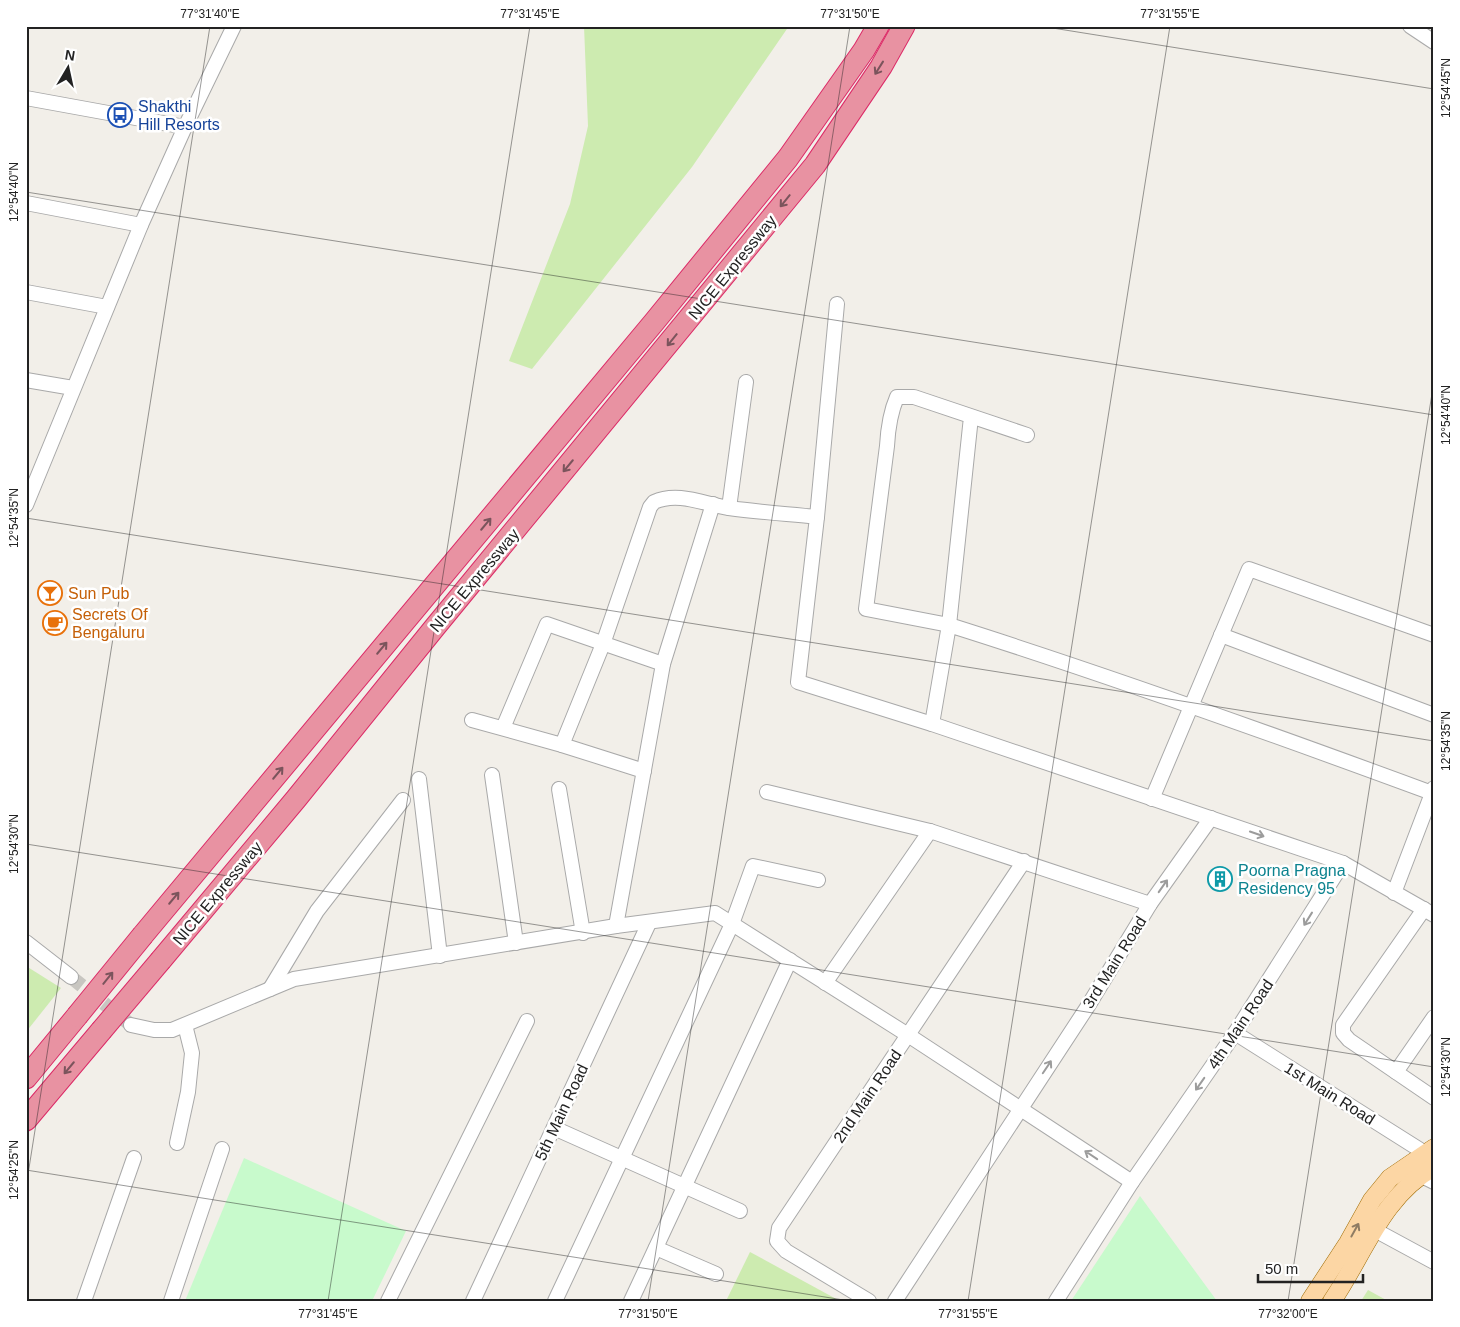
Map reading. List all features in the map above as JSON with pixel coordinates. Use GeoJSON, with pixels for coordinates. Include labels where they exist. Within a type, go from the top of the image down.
{"type":"FeatureCollection","features":[{"type":"Feature","properties":{"kind":"highway","name":"NICE Expressway"},"geometry":{"type":"LineString","coordinates":[[26,1078],[143,935],[655,322],[788,158],[864,50],[878,26]]}},
{"type":"Feature","properties":{"kind":"highway","name":"NICE Expressway"},"geometry":{"type":"LineString","coordinates":[[26,1120],[296,799],[815,165],[880,67],[904,26]]}},
{"type":"Feature","properties":{"kind":"main road"},"geometry":{"type":"LineString","coordinates":[[1332,1301],[1373,1229],[1392,1203],[1429,1165]]}},
{"type":"Feature","properties":{"kind":"main road"},"geometry":{"type":"LineString","coordinates":[[1310,1301],[1348,1243],[1372,1200],[1390,1178],[1429,1165]]}},
{"type":"Feature","properties":{"kind":"street"},"geometry":{"type":"LineString","coordinates":[[26,505],[31,482],[73,388],[140,225],[232,26]]}},
{"type":"Feature","properties":{"kind":"street"},"geometry":{"type":"LineString","coordinates":[[1410,26],[1434,42]]}},
{"type":"Feature","properties":{"kind":"street"},"geometry":{"type":"LineString","coordinates":[[26,98],[184,127]]}},
{"type":"Feature","properties":{"kind":"street"},"geometry":{"type":"LineString","coordinates":[[26,204],[140,225]]}},
{"type":"Feature","properties":{"kind":"street"},"geometry":{"type":"LineString","coordinates":[[26,292],[107,307]]}},
{"type":"Feature","properties":{"kind":"street"},"geometry":{"type":"LineString","coordinates":[[837,304],[817,517],[798,682],[932,724],[1343,863],[1429,912],[1343,1025],[1343,1033],[1349,1040],[1434,1098]]}},
{"type":"Feature","properties":{"kind":"street"},"geometry":{"type":"LineString","coordinates":[[26,380],[73,388]]}},
{"type":"Feature","properties":{"kind":"street"},"geometry":{"type":"LineString","coordinates":[[729,508],[746,382]]}},
{"type":"Feature","properties":{"kind":"street"},"geometry":{"type":"LineString","coordinates":[[1026,435],[914,397],[897,397],[891,410],[888,428],[866,609],[949,625],[1063,661],[1433,790],[1394,893]]}},
{"type":"Feature","properties":{"kind":"street"},"geometry":{"type":"LineString","coordinates":[[932,724],[949,625],[971,417]]}},
{"type":"Feature","properties":{"kind":"street"},"geometry":{"type":"LineString","coordinates":[[562,745],[603,644],[650,508],[654,502],[674,497],[729,508],[817,517]]}},
{"type":"Feature","properties":{"kind":"street"},"geometry":{"type":"LineString","coordinates":[[616,926],[664,664],[713,504]]}},
{"type":"Feature","properties":{"kind":"street"},"geometry":{"type":"LineString","coordinates":[[1152,799],[1249,569],[1434,635]]}},
{"type":"Feature","properties":{"kind":"street"},"geometry":{"type":"LineString","coordinates":[[503,728],[547,624],[664,664]]}},
{"type":"Feature","properties":{"kind":"street"},"geometry":{"type":"LineString","coordinates":[[1221,634],[1434,715]]}},
{"type":"Feature","properties":{"kind":"street"},"geometry":{"type":"LineString","coordinates":[[472,720],[562,745],[644,771]]}},
{"type":"Feature","properties":{"kind":"street"},"geometry":{"type":"LineString","coordinates":[[492,775],[516,943]]}},
{"type":"Feature","properties":{"kind":"street"},"geometry":{"type":"LineString","coordinates":[[419,779],[440,956]]}},
{"type":"Feature","properties":{"kind":"street"},"geometry":{"type":"LineString","coordinates":[[559,789],[583,933]]}},
{"type":"Feature","properties":{"kind":"street"},"geometry":{"type":"LineString","coordinates":[[767,792],[930,831],[1150,904]]}},
{"type":"Feature","properties":{"kind":"street"},"geometry":{"type":"LineString","coordinates":[[270,988],[323,903],[403,800]]}},
{"type":"Feature","properties":{"kind":"street","name":"3rd Main Road"},"geometry":{"type":"LineString","coordinates":[[895,1301],[1088,1006],[1150,904],[1211,818]]}},
{"type":"Feature","properties":{"kind":"street"},"geometry":{"type":"LineString","coordinates":[[825,983],[930,831]]}},
{"type":"Feature","properties":{"kind":"street","name":"2nd Main Road"},"geometry":{"type":"LineString","coordinates":[[869,1301],[786,1251],[777,1241],[779,1228],[1024,861]]}},
{"type":"Feature","properties":{"kind":"street","name":"4th Main Road"},"geometry":{"type":"LineString","coordinates":[[1056,1301],[1132,1182],[1235,1033],[1343,863]]}},
{"type":"Feature","properties":{"kind":"street"},"geometry":{"type":"LineString","coordinates":[[555,1301],[732,924],[752,866],[818,880]]}},
{"type":"Feature","properties":{"kind":"street"},"geometry":{"type":"LineString","coordinates":[[131,1025],[154,1030],[172,1030],[294,979],[583,933],[616,926],[714,913],[908,1035],[1132,1182]]}},
{"type":"Feature","properties":{"kind":"street","name":"5th Main Road"},"geometry":{"type":"LineString","coordinates":[[473,1301],[649,923]]}},
{"type":"Feature","properties":{"kind":"street"},"geometry":{"type":"LineString","coordinates":[[26,942],[71,977]]}},
{"type":"Feature","properties":{"kind":"street"},"geometry":{"type":"LineString","coordinates":[[634,1300],[656,1248],[790,960]]}},
{"type":"Feature","properties":{"kind":"street"},"geometry":{"type":"LineString","coordinates":[[1396,1072],[1434,1017]]}},
{"type":"Feature","properties":{"kind":"street"},"geometry":{"type":"LineString","coordinates":[[388,1301],[527,1021]]}},
{"type":"Feature","properties":{"kind":"street"},"geometry":{"type":"LineString","coordinates":[[177,1143],[188,1092],[192,1053],[185,1025]]}},
{"type":"Feature","properties":{"kind":"street","name":"1st Main Road"},"geometry":{"type":"LineString","coordinates":[[1235,1033],[1429,1165]]}},
{"type":"Feature","properties":{"kind":"street"},"geometry":{"type":"LineString","coordinates":[[554,1128],[740,1211]]}},
{"type":"Feature","properties":{"kind":"street"},"geometry":{"type":"LineString","coordinates":[[171,1301],[222,1148]]}},
{"type":"Feature","properties":{"kind":"street"},"geometry":{"type":"LineString","coordinates":[[84,1301],[134,1158]]}},
{"type":"Feature","properties":{"kind":"street"},"geometry":{"type":"LineString","coordinates":[[1373,1229],[1434,1262]]}},
{"type":"Feature","properties":{"kind":"street"},"geometry":{"type":"LineString","coordinates":[[656,1248],[716,1274]]}},
{"type":"Feature","properties":{"kind":"green space"},"geometry":{"type":"Polygon","coordinates":[[[584,26],[789,26],[692,167],[532,369],[509,361],[570,204],[588,126],[584,26]]]}},
{"type":"Feature","properties":{"kind":"green space"},"geometry":{"type":"Polygon","coordinates":[[[26,966],[61,988],[26,1032],[26,966]]]}},
{"type":"Feature","properties":{"kind":"green space"},"geometry":{"type":"Polygon","coordinates":[[[244,1158],[406,1231],[372,1301],[185,1301],[244,1158]]]}},
{"type":"Feature","properties":{"kind":"green space"},"geometry":{"type":"Polygon","coordinates":[[[1140,1196],[1217,1301],[1071,1301],[1140,1196]]]}},
{"type":"Feature","properties":{"kind":"green space"},"geometry":{"type":"Polygon","coordinates":[[[750,1252],[840,1301],[726,1301],[750,1252]]]}},
{"type":"Feature","properties":{"kind":"green space"},"geometry":{"type":"Polygon","coordinates":[[[1368,1290],[1388,1301],[1361,1301],[1368,1290]]]}},
{"type":"Feature","properties":{"kind":"tunnel"},"geometry":{"type":"LineString","coordinates":[[71,977],[131,1025]]}},
{"type":"Feature","properties":{"kind":"place","name":"Shakthi Hill Resorts"},"geometry":{"type":"Point","coordinates":[120,115]}},
{"type":"Feature","properties":{"kind":"place","name":"Sun Pub"},"geometry":{"type":"Point","coordinates":[50,593]}},
{"type":"Feature","properties":{"kind":"place","name":"Secrets Of Bengaluru"},"geometry":{"type":"Point","coordinates":[55,623]}},
{"type":"Feature","properties":{"kind":"place","name":"Poorna Pragna Residency 95"},"geometry":{"type":"Point","coordinates":[1220,879]}}]}
